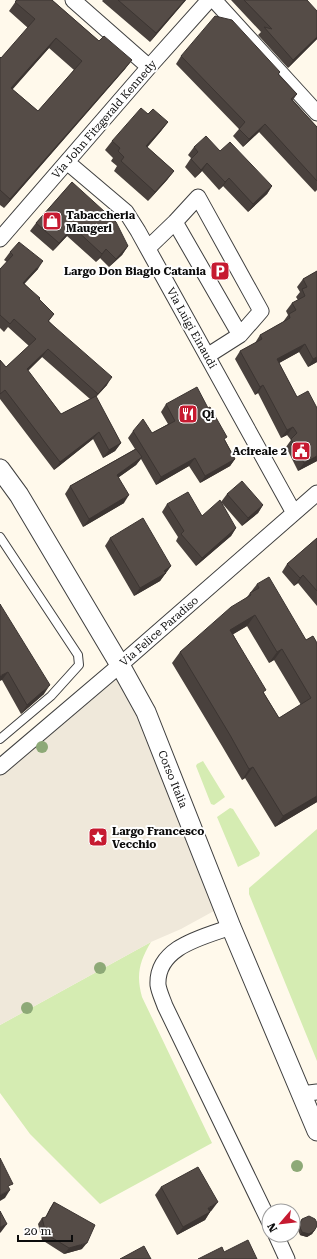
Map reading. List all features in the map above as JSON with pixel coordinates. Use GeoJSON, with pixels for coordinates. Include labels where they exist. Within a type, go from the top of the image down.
{"type":"FeatureCollection","features":[{"type":"Feature","properties":{"kind":"street","name":"Via John Fitzgerald Kennedy"},"geometry":{"type":"LineString","coordinates":[[0,239],[209,0]]}},
{"type":"Feature","properties":{"kind":"street"},"geometry":{"type":"LineString","coordinates":[[214,0],[317,113]]}},
{"type":"Feature","properties":{"kind":"street"},"geometry":{"type":"LineString","coordinates":[[76,1],[149,67]]}},
{"type":"Feature","properties":{"kind":"street","name":"Via Luigi Einaudi"},"geometry":{"type":"LineString","coordinates":[[67,162],[126,212],[148,248],[294,513]]}},
{"type":"Feature","properties":{"kind":"street"},"geometry":{"type":"LineString","coordinates":[[148,248],[198,197],[261,310],[240,335],[207,356]]}},
{"type":"Feature","properties":{"kind":"street"},"geometry":{"type":"LineString","coordinates":[[175,222],[240,335]]}},
{"type":"Feature","properties":{"kind":"street","name":"Corso Italia"},"geometry":{"type":"LineString","coordinates":[[2,474],[19,495],[120,665],[146,712],[231,927],[309,1093],[317,1131]]}},
{"type":"Feature","properties":{"kind":"street","name":"Via Felice Paradiso"},"geometry":{"type":"LineString","coordinates":[[0,767],[120,665],[317,493]]}},
{"type":"Feature","properties":{"kind":"street"},"geometry":{"type":"LineString","coordinates":[[231,927],[186,944],[168,956],[159,970],[158,987],[165,1006],[261,1204]]}},
{"type":"Feature","properties":{"kind":"street"},"geometry":{"type":"LineString","coordinates":[[280,1243],[288,1259]]}},
{"type":"Feature","properties":{"kind":"lane"},"geometry":{"type":"LineString","coordinates":[[0,537],[78,655],[79,665],[51,696],[0,739]]}},
{"type":"Feature","properties":{"kind":"green space"},"geometry":{"type":"Polygon","coordinates":[[[203,761],[225,797],[214,805],[211,804],[196,766],[203,761]]]}},
{"type":"Feature","properties":{"kind":"green space"},"geometry":{"type":"Polygon","coordinates":[[[230,808],[233,809],[260,853],[259,856],[238,867],[217,817],[230,808]]]}},
{"type":"Feature","properties":{"kind":"green space"},"geometry":{"type":"Polygon","coordinates":[[[317,829],[317,1061],[249,894],[249,888],[317,829]]]}},
{"type":"Feature","properties":{"kind":"green space"},"geometry":{"type":"Polygon","coordinates":[[[151,942],[141,962],[139,982],[142,997],[212,1143],[100,1204],[30,1134],[0,1093],[0,1025],[151,942]]]}},
{"type":"Feature","properties":{"kind":"shaded area","name":"Largo Francesco Vecchio"},"geometry":{"type":"Polygon","coordinates":[[[120,665],[223,906],[181,929],[151,942],[0,1025],[0,767],[120,665]]]}},
{"type":"Feature","properties":{"kind":"building"},"geometry":{"type":"Polygon","coordinates":[[[17,0],[52,0],[99,41],[104,36],[132,60],[10,199],[0,190],[0,57],[1,58],[35,19],[15,2],[17,0]],[[56,38],[11,88],[38,111],[82,61],[56,38]]]}},
{"type":"Feature","properties":{"kind":"building"},"geometry":{"type":"Polygon","coordinates":[[[118,0],[185,0],[156,33],[118,0]]]}},
{"type":"Feature","properties":{"kind":"building"},"geometry":{"type":"Polygon","coordinates":[[[244,0],[307,0],[317,11],[317,37],[293,60],[264,27],[272,29],[244,0]]]}},
{"type":"Feature","properties":{"kind":"building"},"geometry":{"type":"Polygon","coordinates":[[[215,16],[232,20],[280,72],[278,74],[297,94],[291,99],[317,127],[317,181],[265,124],[249,139],[239,129],[245,122],[181,56],[215,16]]]}},
{"type":"Feature","properties":{"kind":"building"},"geometry":{"type":"Polygon","coordinates":[[[141,108],[148,114],[153,109],[168,122],[146,146],[174,171],[155,192],[121,161],[124,157],[118,151],[120,148],[112,141],[141,108]]]}},
{"type":"Feature","properties":{"kind":"building"},"geometry":{"type":"Polygon","coordinates":[[[206,136],[220,151],[230,142],[272,186],[253,204],[229,178],[225,182],[207,163],[201,170],[191,159],[198,152],[194,147],[206,136]]]}},
{"type":"Feature","properties":{"kind":"building"},"geometry":{"type":"Polygon","coordinates":[[[72,182],[116,222],[128,246],[116,259],[106,249],[102,254],[73,227],[59,243],[36,223],[72,182]]]}},
{"type":"Feature","properties":{"kind":"building"},"geometry":{"type":"Polygon","coordinates":[[[19,242],[43,261],[23,283],[40,298],[39,299],[54,314],[48,321],[112,377],[98,394],[48,349],[27,369],[61,414],[96,396],[121,443],[109,450],[99,432],[60,462],[5,390],[0,394],[0,360],[6,367],[36,339],[14,319],[10,324],[0,315],[0,269],[13,255],[10,252],[19,242]]]}},
{"type":"Feature","properties":{"kind":"building"},"geometry":{"type":"Polygon","coordinates":[[[317,271],[317,357],[313,359],[305,344],[277,359],[297,397],[308,391],[317,408],[317,456],[304,463],[291,439],[297,433],[293,427],[287,430],[263,385],[260,387],[240,351],[262,339],[260,335],[290,318],[289,314],[296,310],[292,303],[305,296],[302,289],[307,287],[303,279],[317,271]]]}},
{"type":"Feature","properties":{"kind":"building"},"geometry":{"type":"Polygon","coordinates":[[[197,387],[208,408],[210,407],[227,437],[224,439],[235,459],[205,476],[195,458],[161,477],[133,431],[143,419],[152,433],[175,421],[166,404],[197,387]]]}},
{"type":"Feature","properties":{"kind":"building"},"geometry":{"type":"Polygon","coordinates":[[[136,449],[142,457],[117,475],[129,495],[89,519],[70,486],[136,449]]]}},
{"type":"Feature","properties":{"kind":"building"},"geometry":{"type":"Polygon","coordinates":[[[242,481],[263,505],[248,518],[227,494],[242,481]]]}},
{"type":"Feature","properties":{"kind":"building"},"geometry":{"type":"Polygon","coordinates":[[[188,492],[202,516],[220,500],[236,528],[202,558],[181,534],[184,531],[167,504],[188,492]]]}},
{"type":"Feature","properties":{"kind":"building"},"geometry":{"type":"Polygon","coordinates":[[[143,518],[171,566],[164,571],[166,573],[140,588],[110,538],[143,518]]]}},
{"type":"Feature","properties":{"kind":"building"},"geometry":{"type":"Polygon","coordinates":[[[317,538],[317,591],[303,575],[300,578],[287,564],[317,538]]]}},
{"type":"Feature","properties":{"kind":"building"},"geometry":{"type":"Polygon","coordinates":[[[269,577],[306,640],[313,636],[317,643],[317,796],[283,816],[253,767],[249,769],[180,652],[231,607],[251,595],[250,593],[259,588],[257,584],[269,577]],[[255,615],[230,630],[266,690],[263,692],[279,718],[311,698],[282,649],[277,652],[255,615]]]}},
{"type":"Feature","properties":{"kind":"building"},"geometry":{"type":"Polygon","coordinates":[[[0,604],[50,685],[27,705],[8,672],[0,676],[0,604]]]}},
{"type":"Feature","properties":{"kind":"building"},"geometry":{"type":"Polygon","coordinates":[[[0,1158],[13,1184],[8,1186],[10,1190],[0,1195],[0,1158]]]}},
{"type":"Feature","properties":{"kind":"building"},"geometry":{"type":"Polygon","coordinates":[[[198,1167],[218,1202],[208,1208],[210,1212],[183,1227],[161,1187],[198,1167]]]}},
{"type":"Feature","properties":{"kind":"building"},"geometry":{"type":"Polygon","coordinates":[[[54,1202],[95,1225],[87,1243],[69,1248],[46,1234],[42,1218],[46,1217],[54,1202]]]}},
{"type":"Feature","properties":{"kind":"building"},"geometry":{"type":"Polygon","coordinates":[[[0,1211],[7,1224],[0,1227],[0,1211]]]}},
{"type":"Feature","properties":{"kind":"building"},"geometry":{"type":"Polygon","coordinates":[[[309,1216],[315,1219],[317,1226],[314,1231],[309,1234],[302,1232],[302,1219],[309,1216]]]}},
{"type":"Feature","properties":{"kind":"building"},"geometry":{"type":"Polygon","coordinates":[[[248,1240],[257,1259],[198,1259],[222,1247],[224,1252],[248,1240]]]}},
{"type":"Feature","properties":{"kind":"building"},"geometry":{"type":"Polygon","coordinates":[[[144,1246],[151,1259],[120,1259],[144,1246]]]}},
{"type":"Feature","properties":{"kind":"place","name":"Tabaccheria Maugeri"},"geometry":{"type":"Point","coordinates":[52,221]}},
{"type":"Feature","properties":{"kind":"place","name":"Largo Don Biagio Catania"},"geometry":{"type":"Point","coordinates":[220,271]}},
{"type":"Feature","properties":{"kind":"place","name":"Qi"},"geometry":{"type":"Point","coordinates":[188,414]}},
{"type":"Feature","properties":{"kind":"place","name":"Acireale 2"},"geometry":{"type":"Point","coordinates":[301,451]}},
{"type":"Feature","properties":{"kind":"place","name":"Largo Francesco Vecchio"},"geometry":{"type":"Point","coordinates":[98,837]}}]}
